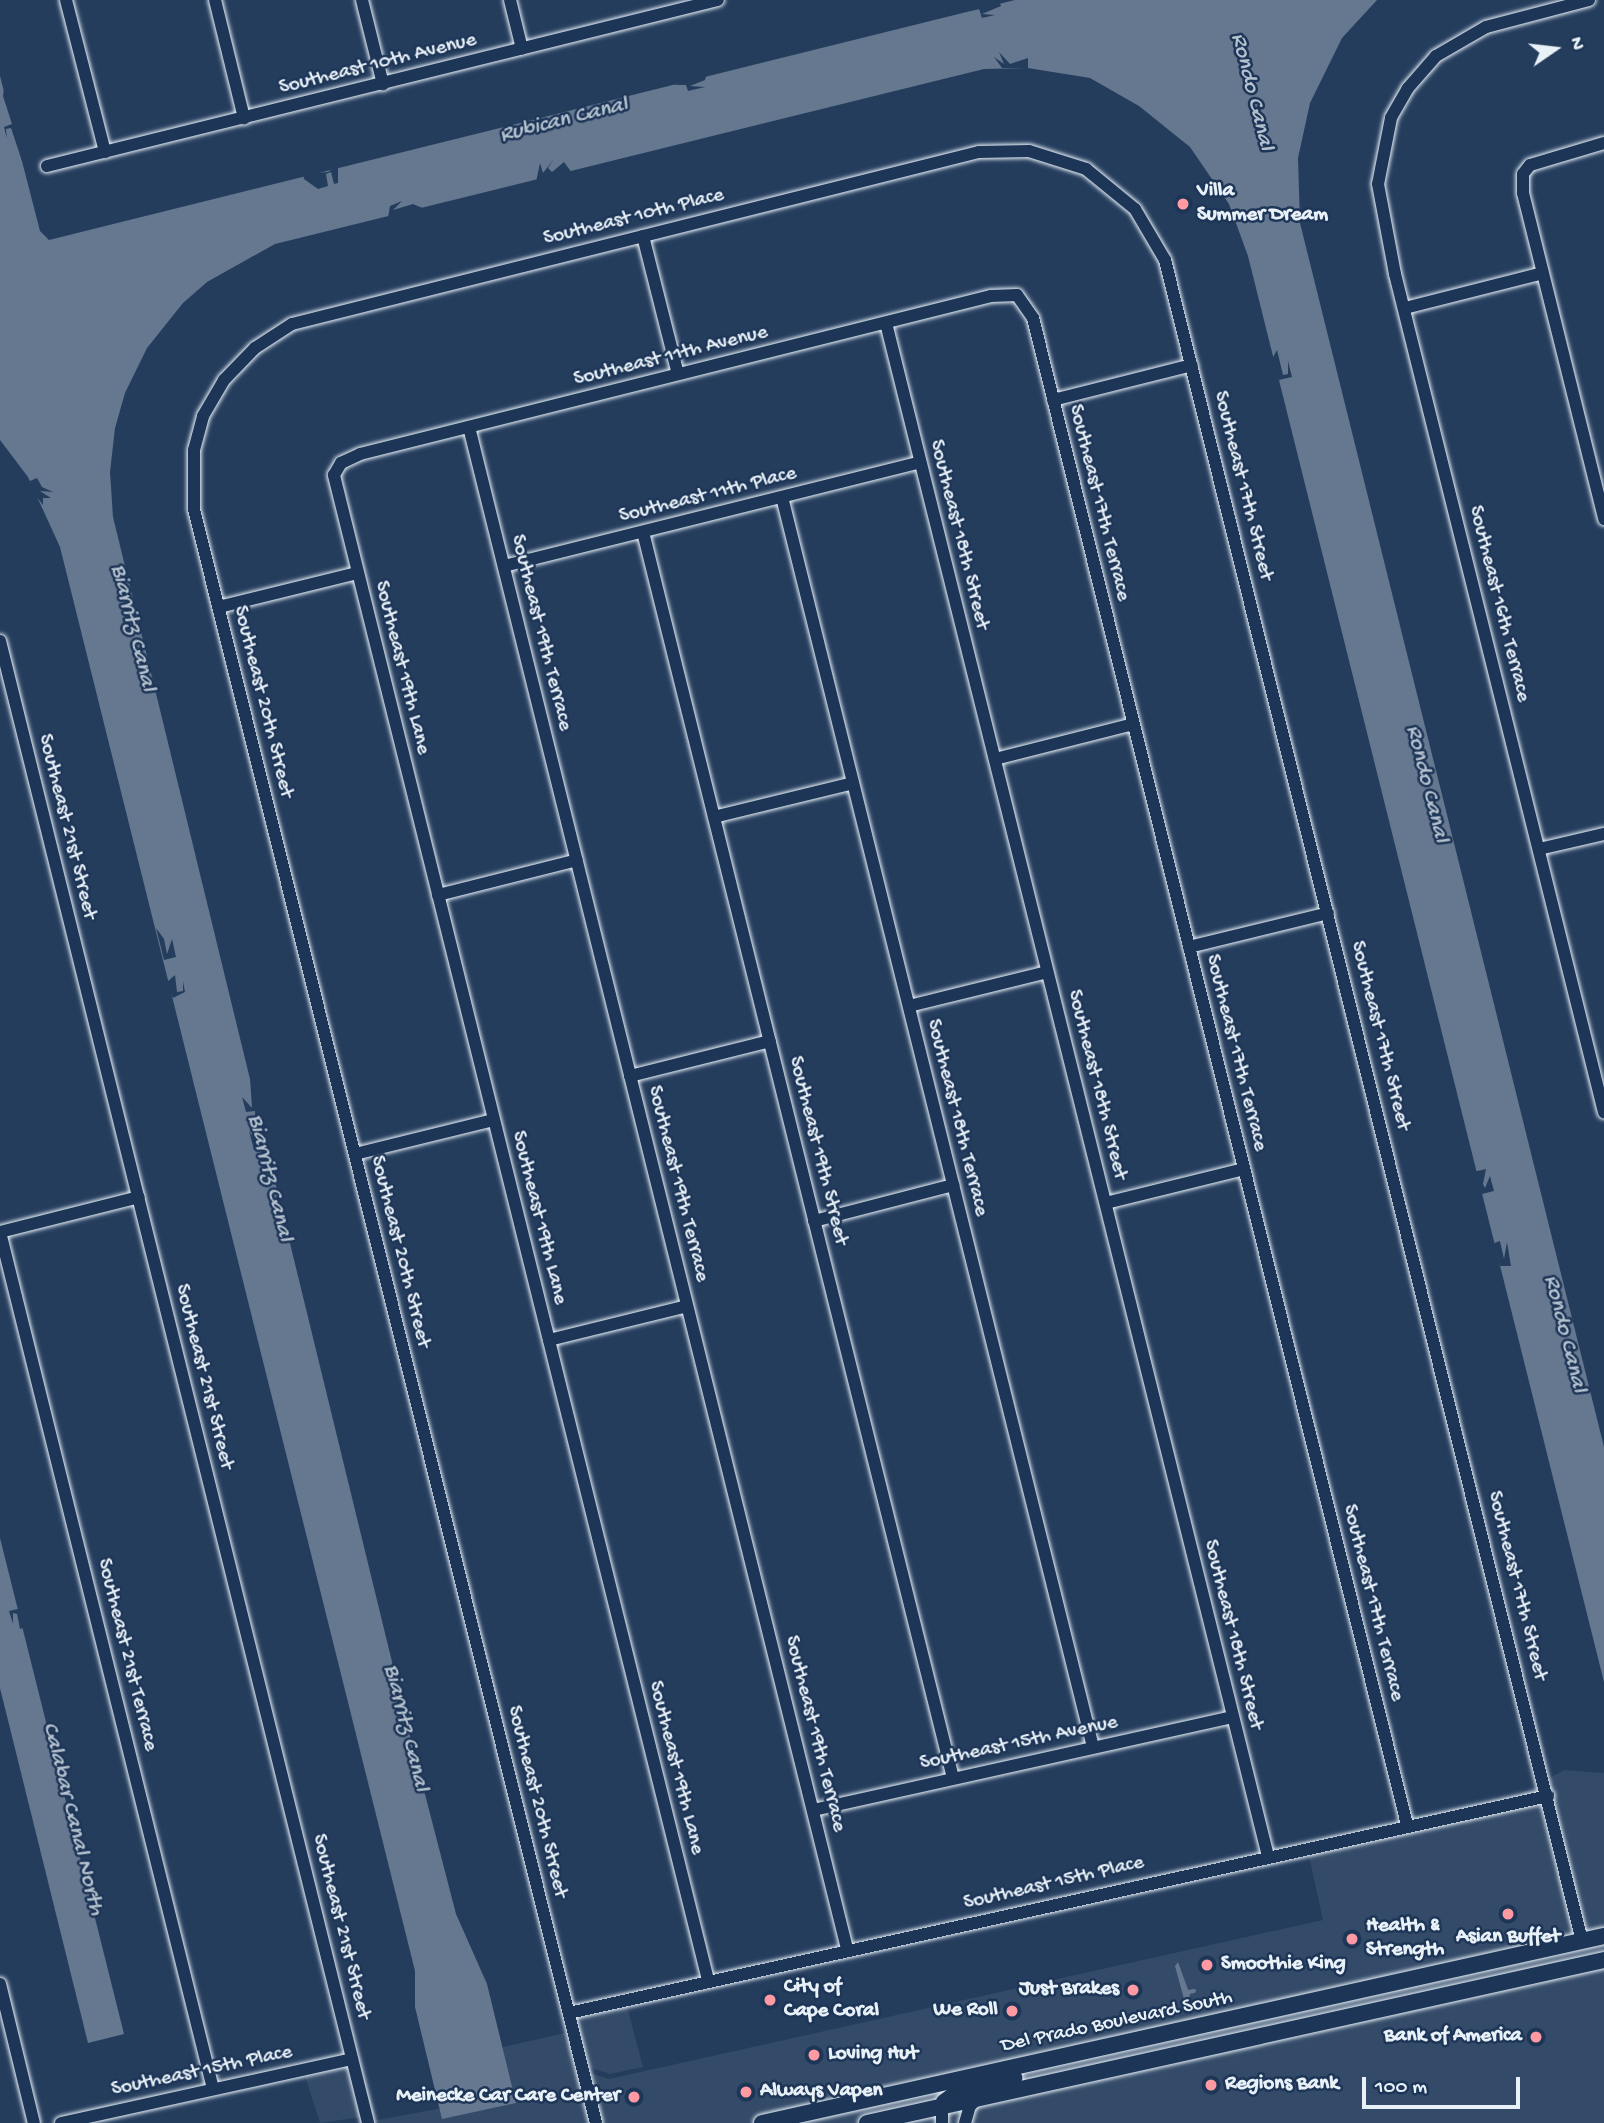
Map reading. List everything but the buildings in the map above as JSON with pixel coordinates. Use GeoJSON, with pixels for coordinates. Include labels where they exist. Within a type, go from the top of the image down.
{"type":"FeatureCollection","features":[{"type":"Feature","properties":{"kind":"main road","name":"Del Prado Boulevard South"},"geometry":{"type":"LineString","coordinates":[[762,2123],[1604,1936]]}},
{"type":"Feature","properties":{"kind":"main road"},"geometry":{"type":"LineString","coordinates":[[1457,1992],[1501,1973],[1568,1956],[1582,1941]]}},
{"type":"Feature","properties":{"kind":"main road"},"geometry":{"type":"LineString","coordinates":[[1597,1961],[1604,1949]]}},
{"type":"Feature","properties":{"kind":"main road","name":"Del Prado Boulevard South"},"geometry":{"type":"LineString","coordinates":[[867,2123],[1597,1961]]}},
{"type":"Feature","properties":{"kind":"main road"},"geometry":{"type":"LineString","coordinates":[[942,2106],[958,2091],[1051,2069],[1087,2050]]}},
{"type":"Feature","properties":{"kind":"street"},"geometry":{"type":"LineString","coordinates":[[66,0],[104,152]]}},
{"type":"Feature","properties":{"kind":"street"},"geometry":{"type":"LineString","coordinates":[[215,0],[244,118]]}},
{"type":"Feature","properties":{"kind":"street"},"geometry":{"type":"LineString","coordinates":[[362,0],[383,84]]}},
{"type":"Feature","properties":{"kind":"street"},"geometry":{"type":"LineString","coordinates":[[510,0],[522,49]]}},
{"type":"Feature","properties":{"kind":"street"},"geometry":{"type":"LineString","coordinates":[[657,0],[661,14]]}},
{"type":"Feature","properties":{"kind":"street","name":"Southeast 10th Avenue"},"geometry":{"type":"LineString","coordinates":[[47,166],[718,0]]}},
{"type":"Feature","properties":{"kind":"street","name":"Southeast 16th Terrace"},"geometry":{"type":"LineString","coordinates":[[1589,0],[1500,22],[1459,40],[1426,66],[1397,106],[1383,145],[1378,197],[1604,1112]]}},
{"type":"Feature","properties":{"kind":"street"},"geometry":{"type":"LineString","coordinates":[[1604,143],[1540,159],[1523,174],[1523,193],[1604,519]]}},
{"type":"Feature","properties":{"kind":"street","name":"Southeast 10th Place"},"geometry":{"type":"LineString","coordinates":[[216,391],[249,353],[292,324],[979,152],[1029,150],[1086,169]]}},
{"type":"Feature","properties":{"kind":"street","name":"Southeast 17th Street"},"geometry":{"type":"LineString","coordinates":[[1086,169],[1120,193],[1154,234],[1168,269],[1582,1941]]}},
{"type":"Feature","properties":{"kind":"street"},"geometry":{"type":"LineString","coordinates":[[643,236],[678,374]]}},
{"type":"Feature","properties":{"kind":"street"},"geometry":{"type":"LineString","coordinates":[[1405,308],[1543,273]]}},
{"type":"Feature","properties":{"kind":"street","name":"Southeast 11th Avenue"},"geometry":{"type":"LineString","coordinates":[[338,466],[355,456],[678,374],[991,296],[1017,295]]}},
{"type":"Feature","properties":{"kind":"street","name":"Southeast 17th Terrace"},"geometry":{"type":"LineString","coordinates":[[1017,295],[1031,312],[1054,400],[1407,1825]]}},
{"type":"Feature","properties":{"kind":"street","name":"Southeast 18th Street"},"geometry":{"type":"LineString","coordinates":[[886,323],[1268,1856]]}},
{"type":"Feature","properties":{"kind":"street"},"geometry":{"type":"LineString","coordinates":[[1054,400],[1192,365]]}},
{"type":"Feature","properties":{"kind":"street","name":"Southeast 20th Street"},"geometry":{"type":"LineString","coordinates":[[216,391],[197,434],[191,487],[596,2123]]}},
{"type":"Feature","properties":{"kind":"street","name":"Southeast 19th Terrace"},"geometry":{"type":"LineString","coordinates":[[469,427],[847,1949]]}},
{"type":"Feature","properties":{"kind":"street","name":"Southeast 11th Place"},"geometry":{"type":"LineString","coordinates":[[504,566],[920,462]]}},
{"type":"Feature","properties":{"kind":"street","name":"Southeast 19th Lane"},"geometry":{"type":"LineString","coordinates":[[338,466],[336,489],[708,1980]]}},
{"type":"Feature","properties":{"kind":"street","name":"Southeast 18th Terrace"},"geometry":{"type":"LineString","coordinates":[[782,497],[1093,1748]]}},
{"type":"Feature","properties":{"kind":"street","name":"Southeast 19th Street"},"geometry":{"type":"LineString","coordinates":[[643,532],[953,1778]]}},
{"type":"Feature","properties":{"kind":"street"},"geometry":{"type":"LineString","coordinates":[[219,607],[357,573]]}},
{"type":"Feature","properties":{"kind":"street","name":"Southeast 21st Street"},"geometry":{"type":"LineString","coordinates":[[0,640],[368,2123]]}},
{"type":"Feature","properties":{"kind":"street"},"geometry":{"type":"LineString","coordinates":[[995,759],[1133,724]]}},
{"type":"Feature","properties":{"kind":"street"},"geometry":{"type":"LineString","coordinates":[[714,817],[853,783]]}},
{"type":"Feature","properties":{"kind":"street"},"geometry":{"type":"LineString","coordinates":[[1539,849],[1604,834]]}},
{"type":"Feature","properties":{"kind":"street"},"geometry":{"type":"LineString","coordinates":[[438,895],[577,860]]}},
{"type":"Feature","properties":{"kind":"street"},"geometry":{"type":"LineString","coordinates":[[1189,947],[1328,913]]}},
{"type":"Feature","properties":{"kind":"street"},"geometry":{"type":"LineString","coordinates":[[909,1006],[1047,972]]}},
{"type":"Feature","properties":{"kind":"street"},"geometry":{"type":"LineString","coordinates":[[630,1076],[770,1041]]}},
{"type":"Feature","properties":{"kind":"street"},"geometry":{"type":"LineString","coordinates":[[355,1154],[494,1120]]}},
{"type":"Feature","properties":{"kind":"street"},"geometry":{"type":"LineString","coordinates":[[1106,1203],[1244,1169]]}},
{"type":"Feature","properties":{"kind":"street"},"geometry":{"type":"LineString","coordinates":[[814,1221],[953,1185]]}},
{"type":"Feature","properties":{"kind":"street"},"geometry":{"type":"LineString","coordinates":[[0,1232],[139,1197]]}},
{"type":"Feature","properties":{"kind":"street","name":"Southeast 21st Terrace"},"geometry":{"type":"LineString","coordinates":[[0,1232],[213,2089]]}},
{"type":"Feature","properties":{"kind":"street"},"geometry":{"type":"LineString","coordinates":[[549,1340],[687,1306]]}},
{"type":"Feature","properties":{"kind":"street","name":"Southeast 15th Avenue"},"geometry":{"type":"LineString","coordinates":[[813,1810],[1233,1717]]}},
{"type":"Feature","properties":{"kind":"street","name":"Southeast 15th Place"},"geometry":{"type":"LineString","coordinates":[[569,2013],[847,1949],[1548,1796]]}},
{"type":"Feature","properties":{"kind":"street"},"geometry":{"type":"LineString","coordinates":[[1,1988],[34,2123]]}},
{"type":"Feature","properties":{"kind":"street","name":"Southeast 15th Place"},"geometry":{"type":"LineString","coordinates":[[61,2123],[352,2059]]}},
{"type":"Feature","properties":{"kind":"street"},"geometry":{"type":"LineString","coordinates":[[965,2123],[970,2106],[978,2098]]}},
{"type":"Feature","properties":{"kind":"street"},"geometry":{"type":"LineString","coordinates":[[942,2106],[942,2123]]}},
{"type":"Feature","properties":{"kind":"shaded area"},"geometry":{"type":"Polygon","coordinates":[[[1564,1770],[1604,1773],[1604,2123],[362,2123],[495,2098],[491,2050],[573,2031],[583,2071],[609,2079],[1323,1920],[1307,1847],[1500,1806],[1564,1770]]]}},
{"type":"Feature","properties":{"kind":"shaded area"},"geometry":{"type":"Polygon","coordinates":[[[627,2006],[643,2067],[610,2074],[588,2067],[575,2017],[627,2006]]]}},
{"type":"Feature","properties":{"kind":"shaded area"},"geometry":{"type":"Polygon","coordinates":[[[359,2060],[375,2115],[320,2123],[305,2076],[359,2060]]]}},
{"type":"Feature","properties":{"kind":"water"},"geometry":{"type":"Polygon","coordinates":[[[1015,0],[1377,0],[1342,38],[1310,103],[1298,158],[1300,223],[1604,1447],[1604,1682],[1248,256],[1229,204],[1190,147],[1139,106],[1090,78],[1028,68],[984,69],[275,244],[207,282],[183,303],[147,348],[125,393],[115,428],[110,472],[113,517],[413,1748],[456,1914],[487,1984],[516,2103],[442,2119],[415,2007],[415,1971],[60,547],[28,477],[0,440],[0,76],[40,231],[49,240],[1015,0]]]}},
{"type":"Feature","properties":{"kind":"water"},"geometry":{"type":"Polygon","coordinates":[[[0,1538],[124,2034],[88,2043],[0,1688],[0,1538]]]}},
{"type":"Feature","properties":{"kind":"water"},"geometry":{"type":"Polygon","coordinates":[[[1178,1962],[1190,1995],[1187,2010],[1175,1966],[1178,1962]]]}},
{"type":"Feature","properties":{"kind":"pier"},"geometry":{"type":"Polygon","coordinates":[[[999,0],[1001,6],[982,14],[995,15],[982,18],[979,9],[970,11],[999,0]]]}},
{"type":"Feature","properties":{"kind":"pier"},"geometry":{"type":"Polygon","coordinates":[[[999,52],[1010,64],[1028,58],[1028,68],[1002,68],[994,57],[1004,64],[999,52]]]}},
{"type":"Feature","properties":{"kind":"pier"},"geometry":{"type":"Polygon","coordinates":[[[707,73],[705,80],[690,86],[705,87],[688,91],[686,85],[674,85],[707,73]]]}},
{"type":"Feature","properties":{"kind":"pier"},"geometry":{"type":"Polygon","coordinates":[[[5,82],[26,160],[22,161],[11,128],[6,129],[7,139],[4,127],[12,124],[3,96],[5,82]]]}},
{"type":"Feature","properties":{"kind":"pier"},"geometry":{"type":"Polygon","coordinates":[[[554,159],[548,168],[552,172],[564,162],[572,173],[536,182],[540,163],[543,173],[554,159]]]}},
{"type":"Feature","properties":{"kind":"pier"},"geometry":{"type":"Polygon","coordinates":[[[338,165],[338,183],[334,184],[331,172],[326,174],[328,186],[318,189],[304,179],[303,174],[328,172],[338,165]]]}},
{"type":"Feature","properties":{"kind":"pier"},"geometry":{"type":"Polygon","coordinates":[[[402,201],[393,210],[413,204],[425,209],[388,218],[390,206],[402,201]]]}},
{"type":"Feature","properties":{"kind":"pier"},"geometry":{"type":"Polygon","coordinates":[[[1277,350],[1283,375],[1288,374],[1288,361],[1292,377],[1279,380],[1271,361],[1277,350]]]}},
{"type":"Feature","properties":{"kind":"pier"},"geometry":{"type":"Polygon","coordinates":[[[37,478],[42,487],[53,492],[40,491],[51,498],[43,498],[43,505],[32,491],[30,481],[37,478]]]}},
{"type":"Feature","properties":{"kind":"pier"},"geometry":{"type":"Polygon","coordinates":[[[156,928],[164,939],[167,954],[172,939],[176,957],[164,960],[156,928]]]}},
{"type":"Feature","properties":{"kind":"pier"},"geometry":{"type":"Polygon","coordinates":[[[175,975],[177,992],[183,991],[183,981],[185,992],[173,998],[166,983],[175,975]]]}},
{"type":"Feature","properties":{"kind":"pier"},"geometry":{"type":"Polygon","coordinates":[[[250,1078],[268,1138],[266,1147],[254,1150],[249,1131],[257,1143],[262,1139],[256,1130],[255,1111],[246,1112],[242,1097],[252,1108],[250,1078]]]}},
{"type":"Feature","properties":{"kind":"pier"},"geometry":{"type":"Polygon","coordinates":[[[1486,1169],[1483,1184],[1485,1188],[1490,1176],[1494,1191],[1482,1194],[1473,1172],[1486,1169]]]}},
{"type":"Feature","properties":{"kind":"pier"},"geometry":{"type":"Polygon","coordinates":[[[1500,1241],[1504,1259],[1507,1242],[1511,1266],[1500,1266],[1494,1243],[1500,1241]]]}},
{"type":"Feature","properties":{"kind":"pier"},"geometry":{"type":"Polygon","coordinates":[[[18,1597],[26,1627],[20,1629],[17,1614],[13,1613],[13,1624],[9,1611],[18,1609],[18,1597]]]}},
{"type":"Feature","properties":{"kind":"waterway"},"geometry":{"type":"LineString","coordinates":[[1189,1992],[1194,1991]]}},
{"type":"Feature","properties":{"kind":"place","name":"Villa Summer Dream"},"geometry":{"type":"Point","coordinates":[1183,204]}},
{"type":"Feature","properties":{"kind":"place","name":"Asian Buffet"},"geometry":{"type":"Point","coordinates":[1508,1914]}},
{"type":"Feature","properties":{"kind":"place","name":"Health & Strength"},"geometry":{"type":"Point","coordinates":[1352,1939]}},
{"type":"Feature","properties":{"kind":"place","name":"Smoothie King"},"geometry":{"type":"Point","coordinates":[1207,1965]}},
{"type":"Feature","properties":{"kind":"place","name":"Just Brakes"},"geometry":{"type":"Point","coordinates":[1133,1990]}},
{"type":"Feature","properties":{"kind":"place","name":"City of Cape Coral"},"geometry":{"type":"Point","coordinates":[770,2000]}},
{"type":"Feature","properties":{"kind":"place","name":"We Roll"},"geometry":{"type":"Point","coordinates":[1012,2011]}},
{"type":"Feature","properties":{"kind":"place","name":"Bank of America"},"geometry":{"type":"Point","coordinates":[1536,2037]}},
{"type":"Feature","properties":{"kind":"place","name":"Loving Hut"},"geometry":{"type":"Point","coordinates":[814,2055]}},
{"type":"Feature","properties":{"kind":"place","name":"Regions Bank"},"geometry":{"type":"Point","coordinates":[1211,2085]}},
{"type":"Feature","properties":{"kind":"place","name":"Always Vapen"},"geometry":{"type":"Point","coordinates":[746,2092]}},
{"type":"Feature","properties":{"kind":"place","name":"Meinecke Car Care Center"},"geometry":{"type":"Point","coordinates":[634,2097]}},
{"type":"Feature","properties":{"kind":"water label","name":"Rondo Canal"},"geometry":{"type":"Point","coordinates":[1251,92]}},
{"type":"Feature","properties":{"kind":"water label","name":"Rubican Canal"},"geometry":{"type":"Point","coordinates":[564,121]}},
{"type":"Feature","properties":{"kind":"water label","name":"Biarritz Canal"},"geometry":{"type":"Point","coordinates":[132,628]}},
{"type":"Feature","properties":{"kind":"water label","name":"Rondo Canal"},"geometry":{"type":"Point","coordinates":[1426,784]}},
{"type":"Feature","properties":{"kind":"water label","name":"Biarritz Canal"},"geometry":{"type":"Point","coordinates":[269,1178]}},
{"type":"Feature","properties":{"kind":"water label","name":"Rondo Canal"},"geometry":{"type":"Point","coordinates":[1564,1334]}},
{"type":"Feature","properties":{"kind":"water label","name":"Biarritz Canal"},"geometry":{"type":"Point","coordinates":[405,1728]}},
{"type":"Feature","properties":{"kind":"water label","name":"Calabar Canal North"},"geometry":{"type":"Point","coordinates":[72,1819]}}]}
